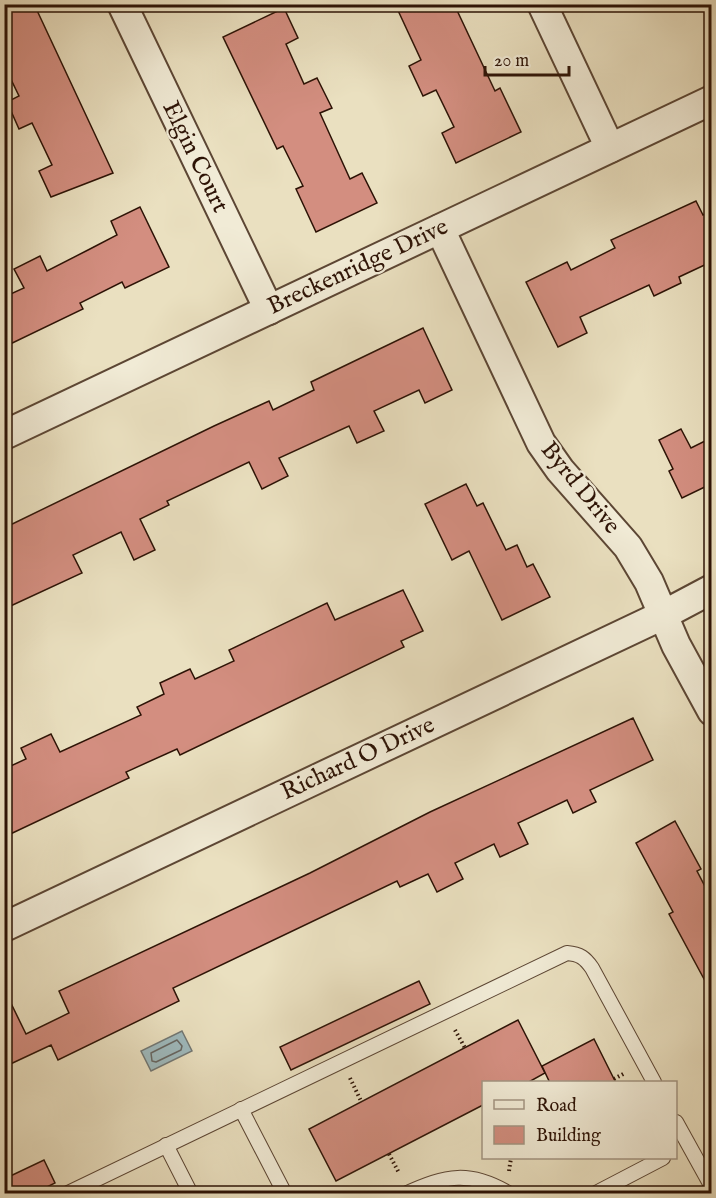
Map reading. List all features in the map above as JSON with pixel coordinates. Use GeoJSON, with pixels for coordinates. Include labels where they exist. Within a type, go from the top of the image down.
{"type":"FeatureCollection","features":[{"type":"Feature","properties":{"kind":"street","name":"Elgin Court"},"geometry":{"type":"LineString","coordinates":[[122,4],[269,309]]}},
{"type":"Feature","properties":{"kind":"street"},"geometry":{"type":"LineString","coordinates":[[542,4],[610,148]]}},
{"type":"Feature","properties":{"kind":"street","name":"Breckenridge Drive"},"geometry":{"type":"LineString","coordinates":[[4,435],[711,100]]}},
{"type":"Feature","properties":{"kind":"street","name":"Byrd Drive"},"geometry":{"type":"LineString","coordinates":[[440,229],[541,443],[560,470],[628,547],[711,711]]}},
{"type":"Feature","properties":{"kind":"street","name":"Richard O Drive"},"geometry":{"type":"LineString","coordinates":[[4,927],[663,615],[711,590]]}},
{"type":"Feature","properties":{"kind":"lane"},"geometry":{"type":"LineString","coordinates":[[66,1194],[567,953],[585,959],[592,968],[653,1081]]}},
{"type":"Feature","properties":{"kind":"lane"},"geometry":{"type":"LineString","coordinates":[[241,1109],[285,1194]]}},
{"type":"Feature","properties":{"kind":"lane"},"geometry":{"type":"LineString","coordinates":[[677,1129],[682,1148],[711,1187]]}},
{"type":"Feature","properties":{"kind":"lane"},"geometry":{"type":"LineString","coordinates":[[166,1145],[191,1194]]}},
{"type":"Feature","properties":{"kind":"lane"},"geometry":{"type":"LineString","coordinates":[[594,1194],[661,1159]]}},
{"type":"Feature","properties":{"kind":"lane"},"geometry":{"type":"LineString","coordinates":[[405,1194],[448,1177],[469,1177],[491,1183],[510,1194]]}},
{"type":"Feature","properties":{"kind":"path"},"geometry":{"type":"LineString","coordinates":[[455,1030],[465,1048]]}},
{"type":"Feature","properties":{"kind":"path"},"geometry":{"type":"LineString","coordinates":[[614,1079],[626,1073]]}},
{"type":"Feature","properties":{"kind":"path"},"geometry":{"type":"LineString","coordinates":[[350,1078],[362,1101]]}},
{"type":"Feature","properties":{"kind":"path"},"geometry":{"type":"LineString","coordinates":[[389,1154],[399,1173]]}},
{"type":"Feature","properties":{"kind":"path"},"geometry":{"type":"LineString","coordinates":[[508,1172],[511,1159]]}},
{"type":"Feature","properties":{"kind":"water"},"geometry":{"type":"Polygon","coordinates":[[[182,1031],[192,1051],[151,1071],[141,1051],[182,1031]]]}},
{"type":"Feature","properties":{"kind":"building"},"geometry":{"type":"Polygon","coordinates":[[[4,4],[34,4],[113,173],[51,197],[39,171],[52,165],[32,123],[19,129],[7,102],[19,96],[4,65],[4,4]]]}},
{"type":"Feature","properties":{"kind":"building"},"geometry":{"type":"Polygon","coordinates":[[[395,4],[454,4],[495,91],[500,88],[521,132],[456,163],[442,133],[454,127],[436,90],[423,96],[409,66],[421,60],[395,4]]]}},
{"type":"Feature","properties":{"kind":"building"},"geometry":{"type":"Polygon","coordinates":[[[284,8],[298,38],[286,44],[304,84],[317,78],[332,108],[320,113],[350,179],[362,173],[377,203],[316,232],[296,189],[303,186],[283,146],[277,149],[223,37],[284,8]]]}},
{"type":"Feature","properties":{"kind":"building"},"geometry":{"type":"Polygon","coordinates":[[[696,201],[703,215],[711,211],[711,262],[679,277],[681,283],[654,296],[649,285],[580,317],[587,333],[558,347],[526,282],[567,262],[571,270],[615,248],[611,240],[696,201]]]}},
{"type":"Feature","properties":{"kind":"building"},"geometry":{"type":"Polygon","coordinates":[[[140,207],[169,267],[125,288],[122,282],[80,303],[83,309],[4,347],[4,297],[24,288],[14,269],[40,256],[47,271],[117,235],[111,221],[140,207]]]}},
{"type":"Feature","properties":{"kind":"building"},"geometry":{"type":"Polygon","coordinates":[[[423,328],[452,390],[425,403],[419,390],[374,411],[384,431],[357,443],[349,426],[279,458],[288,476],[262,489],[249,462],[167,501],[169,505],[140,519],[155,550],[134,560],[121,532],[73,555],[82,573],[4,609],[4,528],[269,401],[273,410],[314,390],[311,382],[423,328]]]}},
{"type":"Feature","properties":{"kind":"building"},"geometry":{"type":"Polygon","coordinates":[[[681,429],[691,448],[711,438],[711,484],[682,498],[669,471],[673,469],[659,440],[681,429]]]}},
{"type":"Feature","properties":{"kind":"building"},"geometry":{"type":"Polygon","coordinates":[[[466,484],[477,506],[483,503],[506,550],[517,545],[527,567],[533,564],[550,597],[502,620],[469,551],[452,560],[425,504],[466,484]]]}},
{"type":"Feature","properties":{"kind":"building"},"geometry":{"type":"Polygon","coordinates":[[[403,590],[423,631],[401,641],[404,647],[180,755],[177,749],[126,772],[129,778],[4,837],[4,769],[26,759],[21,748],[51,734],[60,752],[141,715],[137,707],[164,694],[160,683],[190,669],[195,679],[234,661],[229,650],[327,603],[335,620],[403,590]]]}},
{"type":"Feature","properties":{"kind":"building"},"geometry":{"type":"Polygon","coordinates":[[[633,718],[653,760],[590,790],[596,802],[573,813],[567,800],[518,823],[528,844],[500,857],[494,844],[455,863],[463,879],[437,892],[428,874],[400,887],[397,881],[173,988],[179,1001],[58,1060],[51,1045],[4,1067],[4,989],[26,1034],[69,1013],[59,991],[310,873],[430,812],[633,718]]]}},
{"type":"Feature","properties":{"kind":"building"},"geometry":{"type":"Polygon","coordinates":[[[675,821],[701,869],[697,871],[711,898],[711,992],[669,914],[673,912],[636,843],[675,821]]]}},
{"type":"Feature","properties":{"kind":"building"},"geometry":{"type":"Polygon","coordinates":[[[419,981],[430,1004],[291,1070],[280,1047],[419,981]]]}},
{"type":"Feature","properties":{"kind":"building"},"geometry":{"type":"Polygon","coordinates":[[[518,1020],[545,1073],[531,1081],[482,1081],[482,1106],[336,1181],[309,1129],[518,1020]]]}},
{"type":"Feature","properties":{"kind":"building"},"geometry":{"type":"Polygon","coordinates":[[[594,1039],[615,1081],[549,1081],[542,1066],[594,1039]]]}},
{"type":"Feature","properties":{"kind":"building"},"geometry":{"type":"Polygon","coordinates":[[[44,1160],[55,1183],[33,1194],[4,1194],[4,1179],[44,1160]]]}}]}
